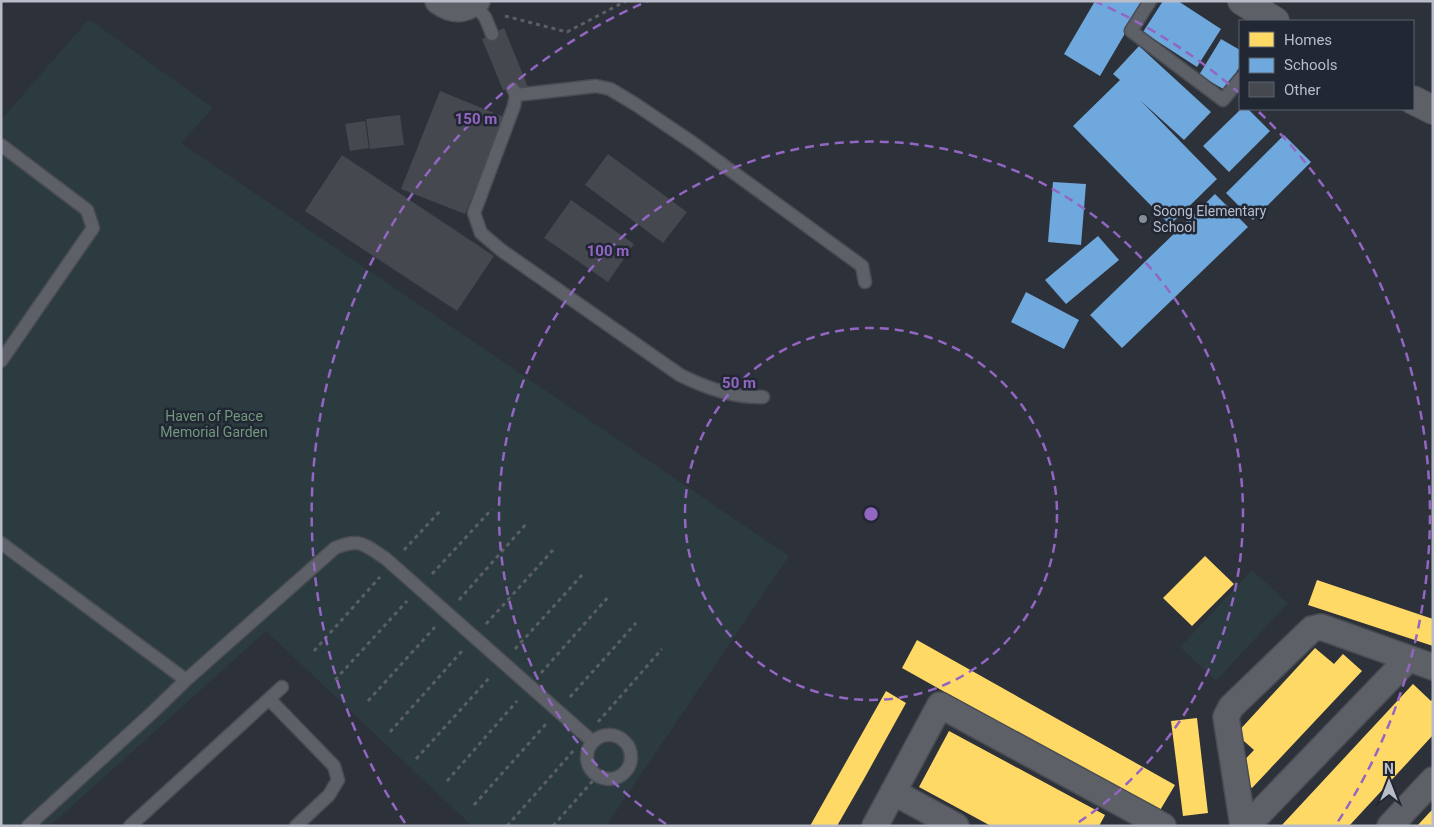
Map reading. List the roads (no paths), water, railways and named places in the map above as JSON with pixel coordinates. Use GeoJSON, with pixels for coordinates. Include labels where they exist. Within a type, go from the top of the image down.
{"type":"FeatureCollection","features":[{"type":"Feature","properties":{"kind":"street"},"geometry":{"type":"LineString","coordinates":[[438,1],[447,8],[463,10],[477,5]]}},
{"type":"Feature","properties":{"kind":"street"},"geometry":{"type":"LineString","coordinates":[[1242,1],[1272,20]]}},
{"type":"Feature","properties":{"kind":"street"},"geometry":{"type":"LineString","coordinates":[[1414,100],[1433,110]]}},
{"type":"Feature","properties":{"kind":"street"},"geometry":{"type":"LineString","coordinates":[[1242,826],[1226,717],[1231,707],[1312,628],[1321,627],[1433,667]]}},
{"type":"Feature","properties":{"kind":"street"},"geometry":{"type":"LineString","coordinates":[[1247,826],[1408,659]]}},
{"type":"Feature","properties":{"kind":"street"},"geometry":{"type":"LineString","coordinates":[[875,826],[940,705],[1131,819],[1164,826]]}},
{"type":"Feature","properties":{"kind":"street"},"geometry":{"type":"LineString","coordinates":[[1390,826],[1433,780]]}},
{"type":"Feature","properties":{"kind":"street"},"geometry":{"type":"LineString","coordinates":[[893,792],[956,826]]}},
{"type":"Feature","properties":{"kind":"lane"},"geometry":{"type":"LineString","coordinates":[[1150,1],[1131,31],[1223,100],[1239,80]]}},
{"type":"Feature","properties":{"kind":"lane"},"geometry":{"type":"LineString","coordinates":[[477,5],[492,34]]}},
{"type":"Feature","properties":{"kind":"lane"},"geometry":{"type":"LineString","coordinates":[[763,397],[745,398],[700,386],[680,375],[500,250],[480,233],[474,213],[514,106],[515,92],[596,86],[610,89],[693,143],[862,266],[865,282]]}},
{"type":"Feature","properties":{"kind":"lane"},"geometry":{"type":"LineString","coordinates":[[1,145],[87,210],[93,228],[1,361]]}},
{"type":"Feature","properties":{"kind":"lane"},"geometry":{"type":"LineString","coordinates":[[1,543],[186,680]]}},
{"type":"Feature","properties":{"kind":"lane"},"geometry":{"type":"LineString","coordinates":[[28,826],[186,680],[335,548],[349,543],[364,544],[392,564],[593,742]]}},
{"type":"Feature","properties":{"kind":"lane"},"geometry":{"type":"LineString","coordinates":[[130,826],[282,687]]}},
{"type":"Feature","properties":{"kind":"lane"},"geometry":{"type":"LineString","coordinates":[[269,699],[334,766],[338,780],[329,795],[296,826]]}},
{"type":"Feature","properties":{"kind":"lane"},"geometry":{"type":"LineString","coordinates":[[607,736],[616,736],[624,741],[630,749],[631,758],[629,767],[622,775],[607,779],[597,776],[592,772],[587,757],[593,742],[607,736]]}},
{"type":"Feature","properties":{"kind":"place","name":"Soong Elementary School"},"geometry":{"type":"Point","coordinates":[1143,219]}},
{"type":"Feature","properties":{"kind":"park label","name":"Haven of Peace Memorial Garden"},"geometry":{"type":"Point","coordinates":[214,424]}}]}
